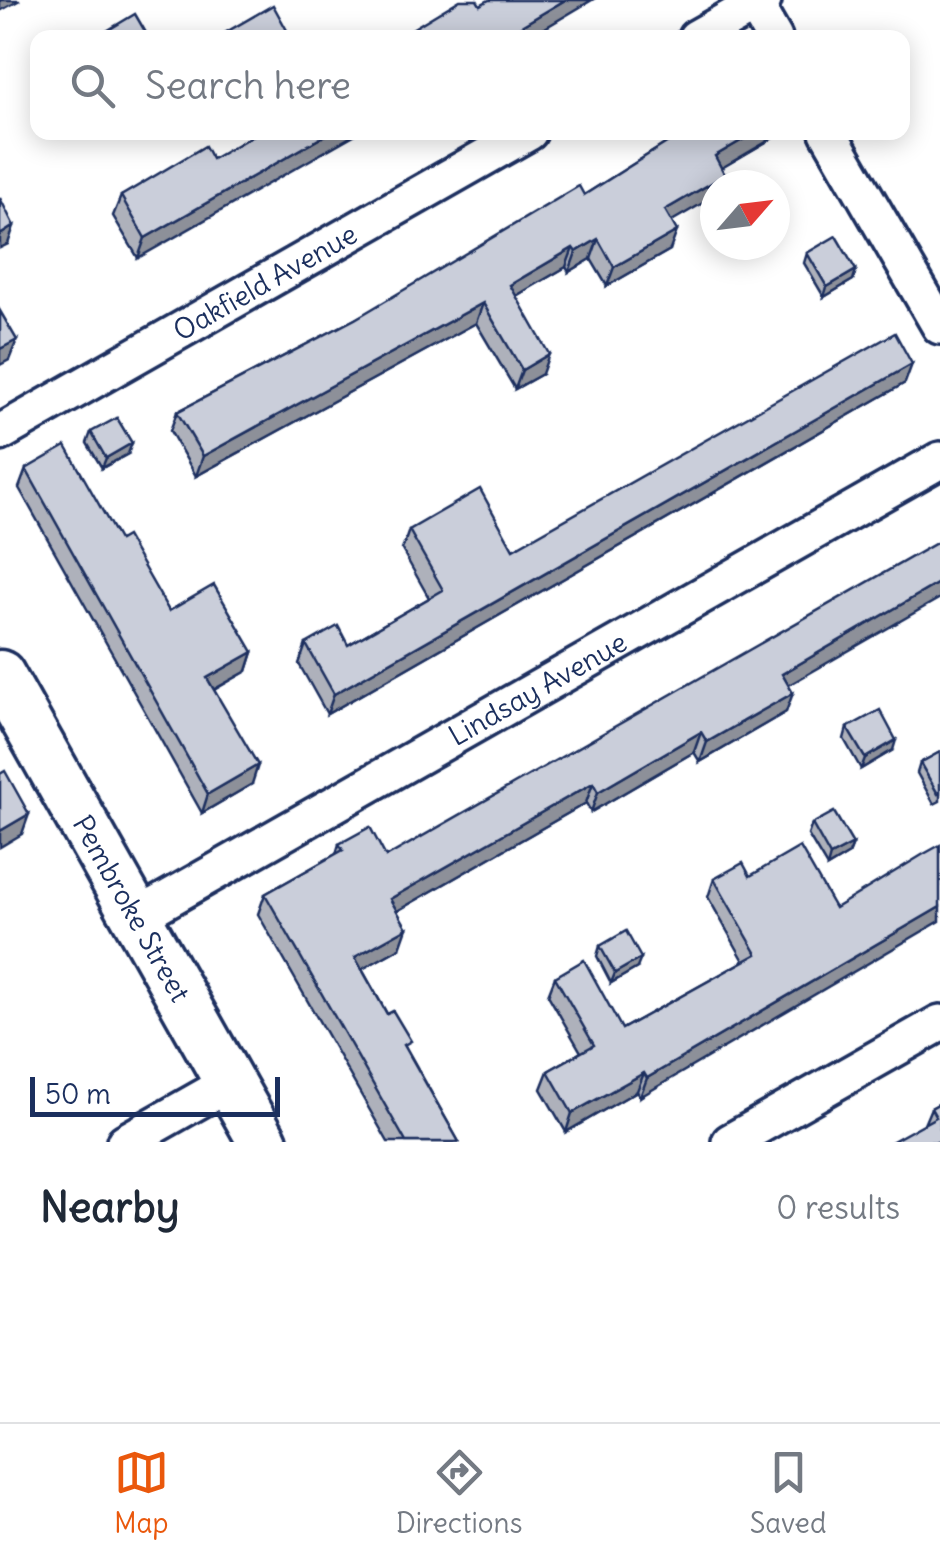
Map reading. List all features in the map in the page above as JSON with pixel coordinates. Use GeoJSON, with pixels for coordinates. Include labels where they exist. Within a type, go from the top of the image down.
{"type":"FeatureCollection","features":[{"type":"Feature","properties":{"kind":"street"},"geometry":{"type":"LineString","coordinates":[[709,30],[756,2],[770,30]]}},
{"type":"Feature","properties":{"kind":"street","name":"Oakfield Avenue"},"geometry":{"type":"LineString","coordinates":[[0,433],[515,140]]}},
{"type":"Feature","properties":{"kind":"street"},"geometry":{"type":"LineString","coordinates":[[833,140],[940,326]]}},
{"type":"Feature","properties":{"kind":"street","name":"Lindsay Avenue"},"geometry":{"type":"LineString","coordinates":[[136,918],[940,460]]}},
{"type":"Feature","properties":{"kind":"street","name":"Pembroke Street"},"geometry":{"type":"LineString","coordinates":[[3,687],[263,1142]]}},
{"type":"Feature","properties":{"kind":"street"},"geometry":{"type":"LineString","coordinates":[[730,1142],[940,1023]]}},
{"type":"Feature","properties":{"kind":"street"},"geometry":{"type":"LineString","coordinates":[[125,1142],[229,1082]]}},
{"type":"Feature","properties":{"kind":"building"},"geometry":{"type":"Polygon","coordinates":[[[460,0],[477,0],[480,5],[489,0],[565,0],[514,30],[410,30],[460,0]]]}},
{"type":"Feature","properties":{"kind":"building"},"geometry":{"type":"Polygon","coordinates":[[[273,5],[287,30],[230,30],[273,5]]]}},
{"type":"Feature","properties":{"kind":"building"},"geometry":{"type":"Polygon","coordinates":[[[135,14],[144,30],[108,30],[135,14]]]}},
{"type":"Feature","properties":{"kind":"building"},"geometry":{"type":"Polygon","coordinates":[[[245,140],[317,140],[145,238],[121,196],[205,146],[212,159],[245,140]]]}},
{"type":"Feature","properties":{"kind":"building"},"geometry":{"type":"Polygon","coordinates":[[[671,140],[742,140],[715,156],[722,170],[700,170],[700,190],[665,210],[677,231],[614,267],[598,239],[576,252],[573,248],[510,285],[549,354],[522,370],[483,303],[203,456],[177,412],[355,319],[579,186],[584,195],[671,140]]]}},
{"type":"Feature","properties":{"kind":"building"},"geometry":{"type":"Polygon","coordinates":[[[0,198],[14,226],[0,235],[0,198]]]}},
{"type":"Feature","properties":{"kind":"building"},"geometry":{"type":"Polygon","coordinates":[[[836,236],[856,270],[827,287],[807,253],[836,236]]]}},
{"type":"Feature","properties":{"kind":"building"},"geometry":{"type":"Polygon","coordinates":[[[0,311],[17,340],[0,349],[0,311]]]}},
{"type":"Feature","properties":{"kind":"building"},"geometry":{"type":"Polygon","coordinates":[[[895,333],[912,364],[334,694],[306,644],[338,626],[348,645],[443,590],[409,530],[480,489],[513,549],[895,333]]]}},
{"type":"Feature","properties":{"kind":"building"},"geometry":{"type":"Polygon","coordinates":[[[117,418],[132,443],[106,458],[91,432],[117,418]]]}},
{"type":"Feature","properties":{"kind":"building"},"geometry":{"type":"Polygon","coordinates":[[[66,446],[119,540],[126,536],[169,611],[214,585],[253,652],[207,678],[258,765],[208,794],[26,469],[66,446]]]}},
{"type":"Feature","properties":{"kind":"building"},"geometry":{"type":"Polygon","coordinates":[[[940,541],[940,582],[782,674],[793,693],[707,742],[701,732],[598,792],[593,783],[390,899],[407,928],[355,957],[387,1014],[393,1011],[411,1041],[404,1045],[459,1142],[406,1142],[265,894],[343,850],[339,844],[370,827],[386,857],[940,541]]]}},
{"type":"Feature","properties":{"kind":"building"},"geometry":{"type":"Polygon","coordinates":[[[880,710],[896,740],[865,758],[847,728],[880,710]]]}},
{"type":"Feature","properties":{"kind":"building"},"geometry":{"type":"Polygon","coordinates":[[[940,752],[940,793],[938,794],[920,763],[940,752]]]}},
{"type":"Feature","properties":{"kind":"building"},"geometry":{"type":"Polygon","coordinates":[[[5,771],[29,814],[0,831],[0,774],[5,771]]]}},
{"type":"Feature","properties":{"kind":"building"},"geometry":{"type":"Polygon","coordinates":[[[834,812],[853,844],[830,856],[812,824],[834,812]]]}},
{"type":"Feature","properties":{"kind":"building"},"geometry":{"type":"Polygon","coordinates":[[[940,845],[940,907],[647,1078],[644,1073],[572,1113],[548,1071],[594,1045],[555,977],[584,960],[622,1029],[757,954],[714,879],[743,863],[750,876],[800,847],[835,908],[940,845]]]}},
{"type":"Feature","properties":{"kind":"building"},"geometry":{"type":"Polygon","coordinates":[[[626,931],[641,958],[615,973],[600,946],[626,931]]]}},
{"type":"Feature","properties":{"kind":"building"},"geometry":{"type":"Polygon","coordinates":[[[940,1103],[940,1142],[891,1142],[936,1117],[931,1108],[940,1103]]]}}]}
